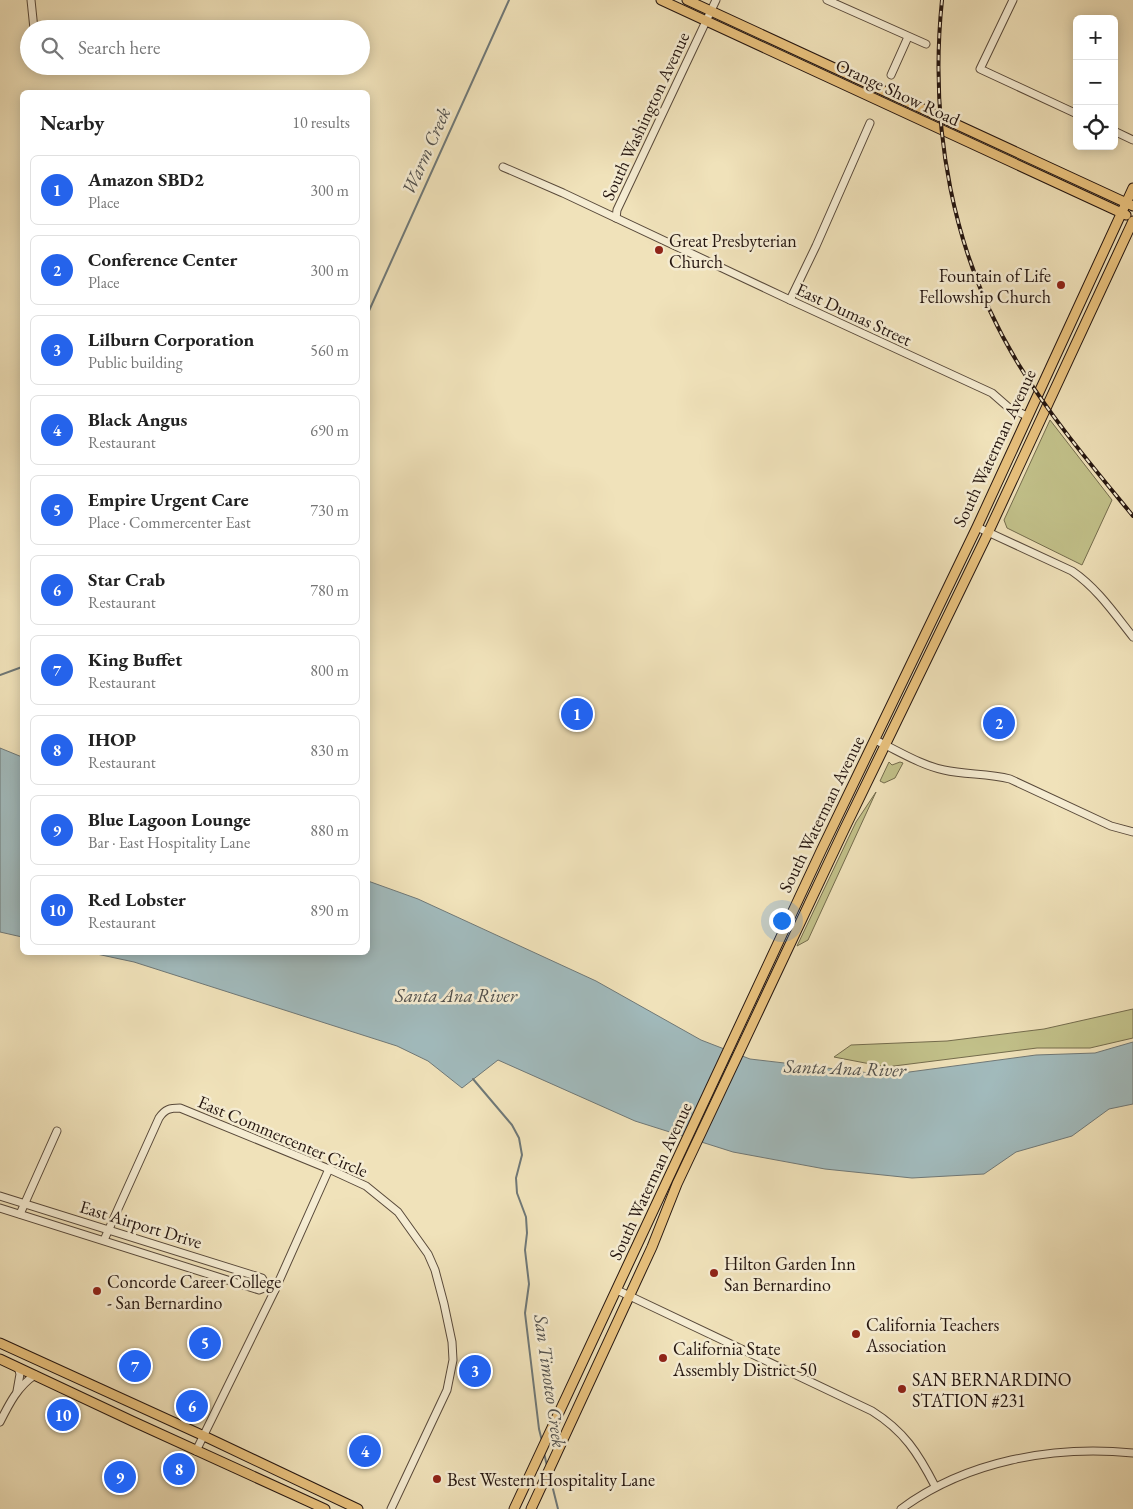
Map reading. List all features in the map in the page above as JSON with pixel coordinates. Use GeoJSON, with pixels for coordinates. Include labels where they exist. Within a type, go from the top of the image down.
{"type":"FeatureCollection","features":[{"type":"Feature","properties":{"kind":"main road","name":"Orange Show Road"},"geometry":{"type":"LineString","coordinates":[[661,0],[1122,213],[1133,220]]}},
{"type":"Feature","properties":{"kind":"main road","name":"Orange Show Road"},"geometry":{"type":"LineString","coordinates":[[687,0],[1129,204]]}},
{"type":"Feature","properties":{"kind":"main road","name":"South Waterman Avenue"},"geometry":{"type":"LineString","coordinates":[[514,1509],[821,851],[977,527],[1122,213],[1129,204],[1133,188]]}},
{"type":"Feature","properties":{"kind":"main road","name":"South Waterman Avenue"},"geometry":{"type":"LineString","coordinates":[[531,1509],[776,973],[988,533],[1133,220]]}},
{"type":"Feature","properties":{"kind":"main road"},"geometry":{"type":"LineString","coordinates":[[0,1343],[358,1509]]}},
{"type":"Feature","properties":{"kind":"main road"},"geometry":{"type":"LineString","coordinates":[[0,1359],[325,1509]]}},
{"type":"Feature","properties":{"kind":"street"},"geometry":{"type":"LineString","coordinates":[[31,0],[33,20]]}},
{"type":"Feature","properties":{"kind":"street","name":"South Washington Avenue"},"geometry":{"type":"LineString","coordinates":[[616,218],[617,210],[716,0]]}},
{"type":"Feature","properties":{"kind":"street"},"geometry":{"type":"LineString","coordinates":[[827,0],[926,44]]}},
{"type":"Feature","properties":{"kind":"street"},"geometry":{"type":"LineString","coordinates":[[1013,0],[980,69],[1073,112]]}},
{"type":"Feature","properties":{"kind":"street"},"geometry":{"type":"LineString","coordinates":[[891,75],[908,37]]}},
{"type":"Feature","properties":{"kind":"street"},"geometry":{"type":"LineString","coordinates":[[790,300],[870,124]]}},
{"type":"Feature","properties":{"kind":"street"},"geometry":{"type":"LineString","coordinates":[[1118,133],[1133,140]]}},
{"type":"Feature","properties":{"kind":"street","name":"East Dumas Street"},"geometry":{"type":"LineString","coordinates":[[503,167],[992,393],[1008,407],[1027,416]]}},
{"type":"Feature","properties":{"kind":"street"},"geometry":{"type":"LineString","coordinates":[[977,527],[1072,571],[1084,579],[1094,588],[1133,637]]}},
{"type":"Feature","properties":{"kind":"street"},"geometry":{"type":"LineString","coordinates":[[875,740],[930,766],[945,770],[997,775],[1010,779],[1111,826],[1133,832]]}},
{"type":"Feature","properties":{"kind":"street","name":"East Commercenter Circle"},"geometry":{"type":"LineString","coordinates":[[109,1230],[159,1118],[169,1108],[180,1108],[329,1169],[366,1186],[398,1212],[428,1254],[435,1270],[452,1341],[453,1360],[447,1390],[391,1509]]}},
{"type":"Feature","properties":{"kind":"street"},"geometry":{"type":"LineString","coordinates":[[20,1214],[57,1131]]}},
{"type":"Feature","properties":{"kind":"street"},"geometry":{"type":"LineString","coordinates":[[196,1451],[329,1169]]}},
{"type":"Feature","properties":{"kind":"street","name":"East Airport Drive"},"geometry":{"type":"LineString","coordinates":[[0,1196],[262,1278],[271,1289]]}},
{"type":"Feature","properties":{"kind":"street","name":"East Airport Drive"},"geometry":{"type":"LineString","coordinates":[[0,1208],[259,1290],[271,1289]]}},
{"type":"Feature","properties":{"kind":"street"},"geometry":{"type":"LineString","coordinates":[[104,1240],[109,1230]]}},
{"type":"Feature","properties":{"kind":"street"},"geometry":{"type":"LineString","coordinates":[[617,1290],[872,1411],[887,1421],[908,1441],[922,1461],[935,1486]]}},
{"type":"Feature","properties":{"kind":"street"},"geometry":{"type":"LineString","coordinates":[[16,1393],[20,1374],[18,1367]]}},
{"type":"Feature","properties":{"kind":"street"},"geometry":{"type":"LineString","coordinates":[[0,1422],[16,1393],[28,1379],[35,1375]]}},
{"type":"Feature","properties":{"kind":"street"},"geometry":{"type":"LineString","coordinates":[[901,1509],[935,1486],[978,1470],[1031,1455],[1085,1450],[1133,1452]]}},
{"type":"Feature","properties":{"kind":"shaded area"},"geometry":{"type":"Polygon","coordinates":[[[1050,420],[1112,500],[1082,565],[1007,528],[1004,520],[1050,420]]]}},
{"type":"Feature","properties":{"kind":"shaded area"},"geometry":{"type":"Polygon","coordinates":[[[889,762],[892,765],[900,762],[903,763],[895,778],[884,783],[880,781],[889,762]]]}},
{"type":"Feature","properties":{"kind":"shaded area"},"geometry":{"type":"Polygon","coordinates":[[[876,792],[808,940],[797,946],[856,822],[876,792]]]}},
{"type":"Feature","properties":{"kind":"shaded area"},"geometry":{"type":"Polygon","coordinates":[[[1133,1009],[1133,1038],[1090,1048],[1037,1048],[886,1067],[834,1057],[851,1045],[947,1041],[1044,1029],[1133,1009]]]}},
{"type":"Feature","properties":{"kind":"water"},"geometry":{"type":"Polygon","coordinates":[[[0,748],[20,756],[20,937],[0,932],[0,748]]]}},
{"type":"Feature","properties":{"kind":"water","name":"Santa Ana River"},"geometry":{"type":"Polygon","coordinates":[[[370,882],[418,899],[596,981],[701,1040],[750,1059],[887,1075],[1036,1055],[1095,1053],[1133,1042],[1133,1104],[1109,1109],[1072,1136],[1016,1152],[984,1174],[912,1178],[825,1169],[733,1152],[635,1121],[498,1060],[462,1088],[428,1061],[397,1046],[134,962],[101,955],[370,955],[370,882]]]}},
{"type":"Feature","properties":{"kind":"waterway","name":"Warm Creek"},"geometry":{"type":"LineString","coordinates":[[370,309],[509,0]]}},
{"type":"Feature","properties":{"kind":"waterway","name":"Warm Creek"},"geometry":{"type":"LineString","coordinates":[[0,675],[20,668]]}},
{"type":"Feature","properties":{"kind":"waterway","name":"San Timoteo Creek"},"geometry":{"type":"LineString","coordinates":[[473,1079],[512,1125],[519,1138],[522,1155],[516,1178],[517,1193],[526,1217],[525,1250],[529,1284],[525,1313],[542,1441]]}},
{"type":"Feature","properties":{"kind":"waterway","name":"San Timoteo Creek"},"geometry":{"type":"LineString","coordinates":[[544,1453],[547,1466]]}},
{"type":"Feature","properties":{"kind":"waterway","name":"San Timoteo Creek"},"geometry":{"type":"LineString","coordinates":[[550,1477],[558,1509]]}},
{"type":"Feature","properties":{"kind":"railway"},"geometry":{"type":"LineString","coordinates":[[942,0],[939,47],[939,95],[943,142],[950,189],[962,235],[977,280],[996,323],[1032,385],[1073,442],[1133,516]]}},
{"type":"Feature","properties":{"kind":"place","name":"Great Presbyterian Church"},"geometry":{"type":"Point","coordinates":[659,250]}},
{"type":"Feature","properties":{"kind":"place","name":"Fountain of Life Fellowship Church"},"geometry":{"type":"Point","coordinates":[1061,285]}},
{"type":"Feature","properties":{"kind":"place","name":"Amazon SBD2"},"geometry":{"type":"Point","coordinates":[577,714]}},
{"type":"Feature","properties":{"kind":"place","name":"Conference Center"},"geometry":{"type":"Point","coordinates":[999,723]}},
{"type":"Feature","properties":{"kind":"place","name":"Hilton Garden Inn San Bernardino"},"geometry":{"type":"Point","coordinates":[714,1273]}},
{"type":"Feature","properties":{"kind":"place","name":"Concorde Career College - San Bernardino"},"geometry":{"type":"Point","coordinates":[97,1291]}},
{"type":"Feature","properties":{"kind":"place","name":"California Teachers Association"},"geometry":{"type":"Point","coordinates":[856,1334]}},
{"type":"Feature","properties":{"kind":"place","name":"Empire Urgent Care"},"geometry":{"type":"Point","coordinates":[205,1343]}},
{"type":"Feature","properties":{"kind":"place","name":"California State Assembly District 50"},"geometry":{"type":"Point","coordinates":[663,1358]}},
{"type":"Feature","properties":{"kind":"place","name":"King Buffet"},"geometry":{"type":"Point","coordinates":[135,1366]}},
{"type":"Feature","properties":{"kind":"place","name":"Lilburn Corporation"},"geometry":{"type":"Point","coordinates":[475,1371]}},
{"type":"Feature","properties":{"kind":"place","name":"SAN BERNARDINO STATION #231"},"geometry":{"type":"Point","coordinates":[902,1389]}},
{"type":"Feature","properties":{"kind":"place","name":"Star Crab"},"geometry":{"type":"Point","coordinates":[192,1406]}},
{"type":"Feature","properties":{"kind":"place","name":"Red Lobster"},"geometry":{"type":"Point","coordinates":[63,1415]}},
{"type":"Feature","properties":{"kind":"place","name":"Black Angus"},"geometry":{"type":"Point","coordinates":[365,1451]}},
{"type":"Feature","properties":{"kind":"place","name":"IHOP"},"geometry":{"type":"Point","coordinates":[179,1469]}},
{"type":"Feature","properties":{"kind":"place","name":"Blue Lagoon Lounge"},"geometry":{"type":"Point","coordinates":[120,1477]}},
{"type":"Feature","properties":{"kind":"place","name":"Best Western Hospitality Lane"},"geometry":{"type":"Point","coordinates":[437,1479]}}]}
